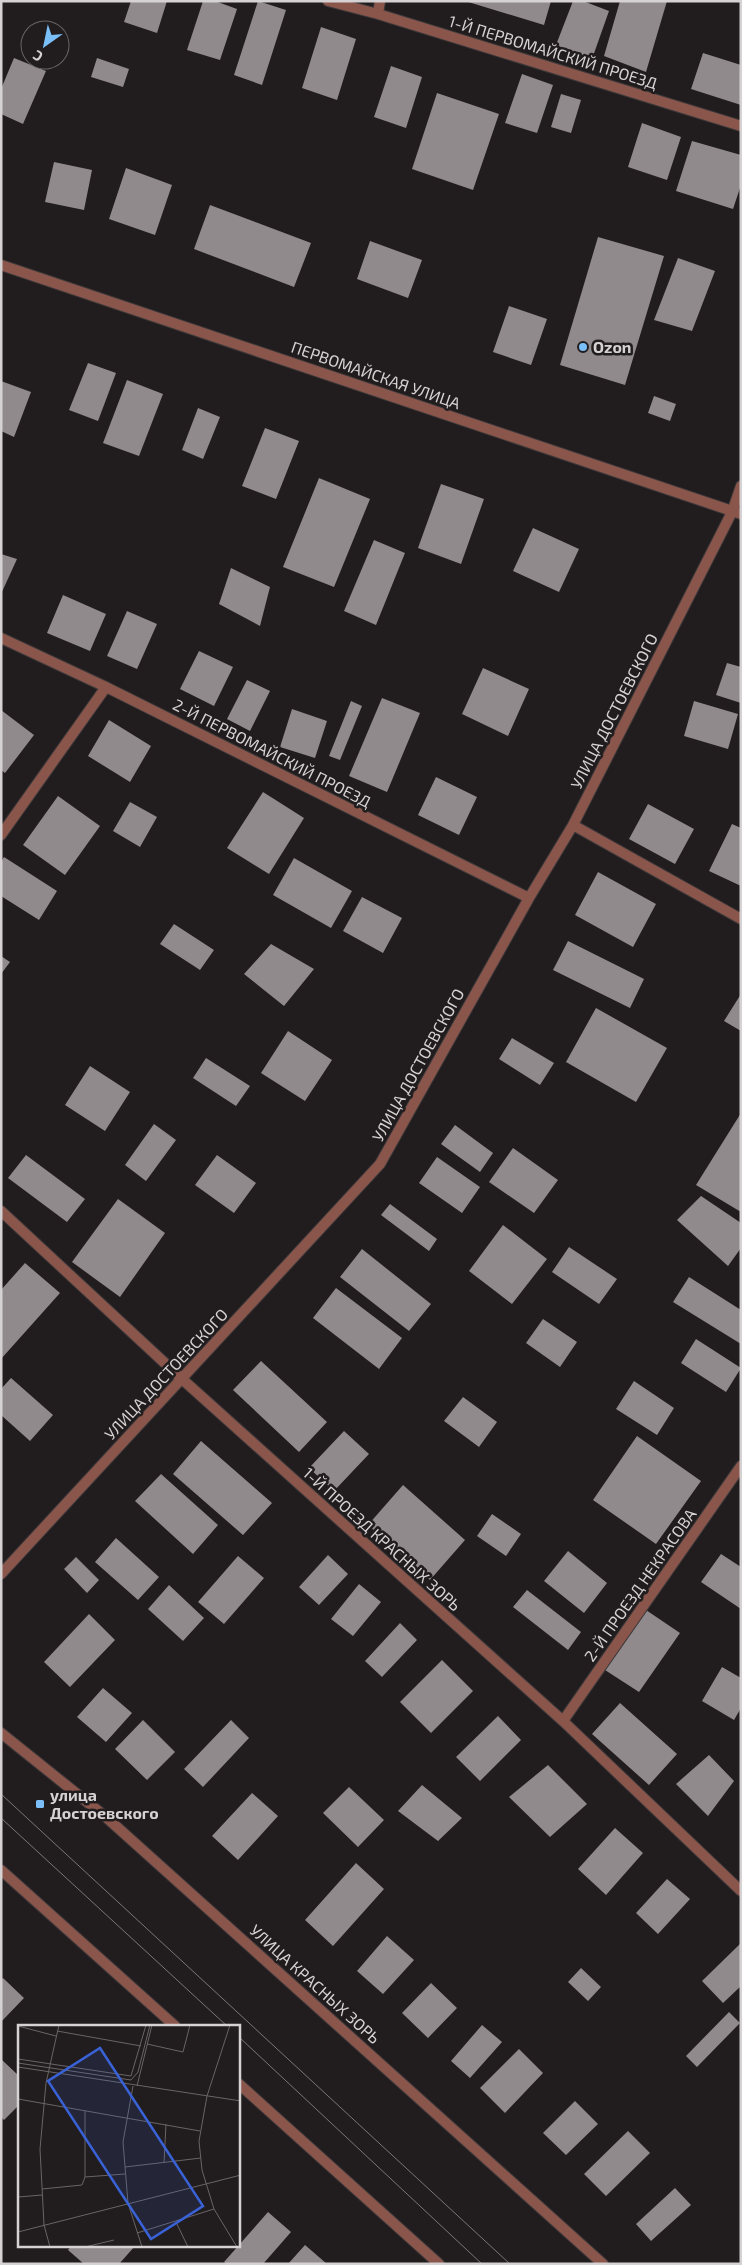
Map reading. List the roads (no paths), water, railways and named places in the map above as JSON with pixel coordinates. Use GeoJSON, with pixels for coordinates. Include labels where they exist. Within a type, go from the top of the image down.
{"type":"FeatureCollection","features":[{"type":"Feature","properties":{"kind":"street","name":"1-Й ПЕРВОМАЙСКИЙ ПРОЕЗД"},"geometry":{"type":"LineString","coordinates":[[328,1],[378,14],[741,126]]}},
{"type":"Feature","properties":{"kind":"street"},"geometry":{"type":"LineString","coordinates":[[378,14],[380,1]]}},
{"type":"Feature","properties":{"kind":"street","name":"ПЕРВОМАЙСКАЯ УЛИЦА"},"geometry":{"type":"LineString","coordinates":[[1,265],[737,513]]}},
{"type":"Feature","properties":{"kind":"street","name":"УЛИЦА ДОСТОЕВСКОГО"},"geometry":{"type":"LineString","coordinates":[[1,1574],[380,1164],[529,898],[573,824],[737,513],[741,486]]}},
{"type":"Feature","properties":{"kind":"street","name":"2-Й ПЕРВОМАЙСКИЙ ПРОЕЗД"},"geometry":{"type":"LineString","coordinates":[[1,638],[106,687],[529,898]]}},
{"type":"Feature","properties":{"kind":"street"},"geometry":{"type":"LineString","coordinates":[[1,835],[106,687]]}},
{"type":"Feature","properties":{"kind":"street"},"geometry":{"type":"LineString","coordinates":[[573,824],[741,919]]}},
{"type":"Feature","properties":{"kind":"street","name":"1-Й ПРОЕЗД КРАСНЫХ ЗОРЬ"},"geometry":{"type":"LineString","coordinates":[[1,1211],[182,1379],[563,1721],[741,1891]]}},
{"type":"Feature","properties":{"kind":"street","name":"2-Й ПРОЕЗД НЕКРАСОВА"},"geometry":{"type":"LineString","coordinates":[[563,1721],[741,1466]]}},
{"type":"Feature","properties":{"kind":"street","name":"УЛИЦА КРАСНЫХ ЗОРЬ"},"geometry":{"type":"LineString","coordinates":[[1,1733],[107,1818],[603,2264]]}},
{"type":"Feature","properties":{"kind":"street"},"geometry":{"type":"LineString","coordinates":[[1,1870],[174,2025]]}},
{"type":"Feature","properties":{"kind":"street"},"geometry":{"type":"LineString","coordinates":[[240,2085],[439,2264]]}},
{"type":"Feature","properties":{"kind":"tram line"},"geometry":{"type":"LineString","coordinates":[[1,1794],[510,2264]]}},
{"type":"Feature","properties":{"kind":"tram line"},"geometry":{"type":"LineString","coordinates":[[1,1818],[226,2025]]}},
{"type":"Feature","properties":{"kind":"tram line"},"geometry":{"type":"LineString","coordinates":[[240,2038],[482,2264]]}},
{"type":"Feature","properties":{"kind":"place","name":"Ozon"},"geometry":{"type":"Point","coordinates":[583,347]}},
{"type":"Feature","properties":{"kind":"place","name":"улица Достоевского"},"geometry":{"type":"Point","coordinates":[40,1804]}}]}
